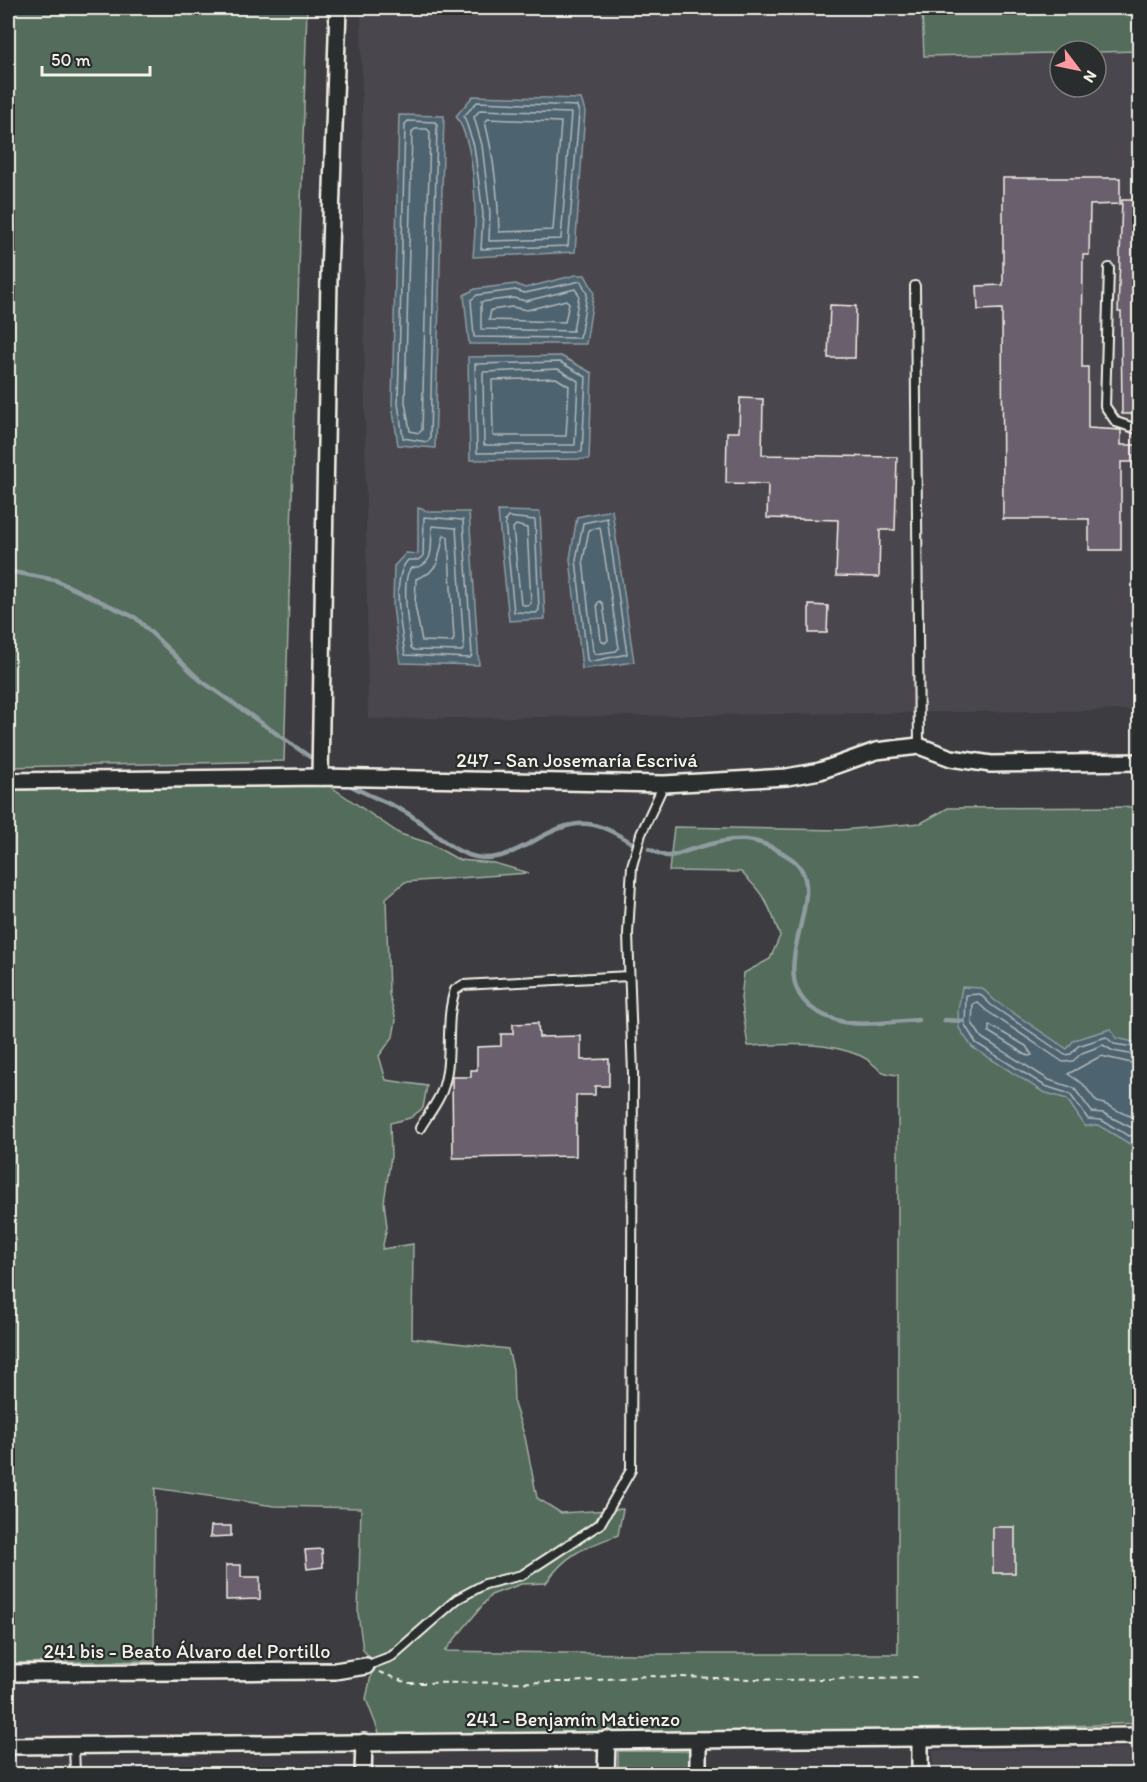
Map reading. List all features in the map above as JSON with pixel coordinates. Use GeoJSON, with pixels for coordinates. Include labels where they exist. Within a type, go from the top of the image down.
{"type":"FeatureCollection","features":[{"type":"Feature","properties":{"kind":"street"},"geometry":{"type":"LineString","coordinates":[[320,777],[329,278],[338,8]]}},
{"type":"Feature","properties":{"kind":"street","name":"247 - San Josemaría Escrivá"},"geometry":{"type":"LineString","coordinates":[[8,782],[320,777],[664,784],[787,777],[820,771],[876,751],[919,746],[951,758],[992,764],[1140,762]]}},
{"type":"Feature","properties":{"kind":"street","name":"241 bis - Beato Álvaro del Portillo"},"geometry":{"type":"LineString","coordinates":[[8,1673],[335,1671],[366,1666]]}},
{"type":"Feature","properties":{"kind":"street","name":"241 - Benjamín Matienzo"},"geometry":{"type":"LineString","coordinates":[[8,1746],[606,1739],[920,1740],[1140,1736]]}},
{"type":"Feature","properties":{"kind":"street"},"geometry":{"type":"LineString","coordinates":[[606,1739],[606,1774]]}},
{"type":"Feature","properties":{"kind":"street"},"geometry":{"type":"LineString","coordinates":[[698,1740],[698,1774]]}},
{"type":"Feature","properties":{"kind":"street"},"geometry":{"type":"LineString","coordinates":[[920,1740],[920,1774]]}},
{"type":"Feature","properties":{"kind":"street"},"geometry":{"type":"LineString","coordinates":[[363,1774],[364,1742]]}},
{"type":"Feature","properties":{"kind":"lane"},"geometry":{"type":"LineString","coordinates":[[1109,268],[1105,406],[1116,423],[1140,430]]}},
{"type":"Feature","properties":{"kind":"lane"},"geometry":{"type":"LineString","coordinates":[[915,286],[919,746]]}},
{"type":"Feature","properties":{"kind":"lane"},"geometry":{"type":"LineString","coordinates":[[366,1666],[392,1656],[458,1599],[485,1584],[522,1575],[600,1524],[631,1470],[633,1074],[628,934],[632,866],[641,834],[664,784]]}},
{"type":"Feature","properties":{"kind":"lane"},"geometry":{"type":"LineString","coordinates":[[420,1128],[441,1093],[445,1080],[449,1008],[455,990],[463,985],[629,976]]}},
{"type":"Feature","properties":{"kind":"lane"},"geometry":{"type":"LineString","coordinates":[[74,1745],[75,1774]]}},
{"type":"Feature","properties":{"kind":"path"},"geometry":{"type":"LineString","coordinates":[[366,1666],[408,1683],[571,1682],[647,1676],[785,1680],[917,1677]]}},
{"type":"Feature","properties":{"kind":"shaded area"},"geometry":{"type":"Polygon","coordinates":[[[361,8],[922,8],[924,56],[1048,53],[1048,99],[1108,99],[1108,52],[1139,51],[1139,710],[368,719],[361,8]]]}},
{"type":"Feature","properties":{"kind":"shaded area"},"geometry":{"type":"Polygon","coordinates":[[[1139,1748],[1139,1774],[933,1774],[933,1751],[1139,1748]]]}},
{"type":"Feature","properties":{"kind":"green space"},"geometry":{"type":"Polygon","coordinates":[[[8,8],[307,8],[284,761],[8,767],[8,8]]]}},
{"type":"Feature","properties":{"kind":"green space"},"geometry":{"type":"Polygon","coordinates":[[[922,8],[1139,8],[1139,51],[1108,52],[1108,39],[1048,39],[1048,53],[924,56],[922,8]]]}},
{"type":"Feature","properties":{"kind":"green space"},"geometry":{"type":"Polygon","coordinates":[[[327,784],[400,834],[429,843],[459,860],[494,863],[529,873],[405,882],[386,898],[389,994],[396,1020],[393,1037],[379,1056],[386,1080],[427,1086],[423,1108],[410,1118],[390,1123],[391,1156],[384,1202],[387,1227],[382,1249],[413,1244],[412,1338],[508,1349],[513,1369],[514,1404],[525,1437],[537,1498],[561,1513],[623,1509],[618,1535],[586,1548],[569,1558],[546,1583],[521,1584],[491,1595],[445,1651],[898,1654],[898,1075],[880,1070],[861,1056],[834,1048],[806,1045],[748,1046],[741,998],[744,973],[770,959],[780,936],[765,901],[741,872],[669,871],[674,827],[841,830],[921,823],[948,808],[1139,807],[1139,1723],[914,1733],[380,1735],[366,1699],[374,1662],[363,1650],[358,1613],[361,1508],[274,1506],[155,1488],[154,1661],[8,1663],[8,1503],[16,1485],[8,1447],[8,790],[327,784]]]}},
{"type":"Feature","properties":{"kind":"green space"},"geometry":{"type":"Polygon","coordinates":[[[618,1751],[689,1751],[689,1774],[618,1774],[618,1751]]]}},
{"type":"Feature","properties":{"kind":"water"},"geometry":{"type":"Polygon","coordinates":[[[473,96],[581,99],[585,111],[575,252],[473,257],[475,204],[472,164],[463,129],[456,116],[473,96]]]}},
{"type":"Feature","properties":{"kind":"water"},"geometry":{"type":"Polygon","coordinates":[[[399,115],[444,116],[435,448],[398,445],[392,404],[399,115]]]}},
{"type":"Feature","properties":{"kind":"water"},"geometry":{"type":"Polygon","coordinates":[[[576,275],[585,275],[594,292],[586,344],[469,344],[464,295],[475,289],[516,284],[525,288],[576,275]]]}},
{"type":"Feature","properties":{"kind":"water"},"geometry":{"type":"Polygon","coordinates":[[[561,356],[592,373],[589,459],[470,460],[468,357],[561,356]]]}},
{"type":"Feature","properties":{"kind":"water"},"geometry":{"type":"Polygon","coordinates":[[[418,508],[431,512],[469,512],[479,665],[400,663],[393,606],[394,566],[406,553],[418,554],[418,508]]]}},
{"type":"Feature","properties":{"kind":"water"},"geometry":{"type":"Polygon","coordinates":[[[612,510],[634,662],[582,669],[570,559],[577,517],[612,510]]]}},
{"type":"Feature","properties":{"kind":"water"},"geometry":{"type":"Polygon","coordinates":[[[498,511],[540,512],[545,619],[509,621],[498,511]]]}},
{"type":"Feature","properties":{"kind":"water"},"geometry":{"type":"Polygon","coordinates":[[[962,987],[982,988],[994,1000],[1067,1049],[1074,1040],[1111,1029],[1116,1038],[1139,1043],[1139,1138],[1130,1144],[1098,1125],[1085,1126],[1067,1099],[1043,1092],[972,1047],[959,1028],[958,1010],[962,987]]]}},
{"type":"Feature","properties":{"kind":"building"},"geometry":{"type":"Polygon","coordinates":[[[1003,178],[1120,178],[1120,204],[1090,205],[1089,255],[1083,255],[1082,367],[1088,367],[1088,428],[1121,430],[1121,445],[1140,445],[1140,462],[1121,462],[1121,550],[1089,550],[1089,519],[1003,519],[1002,309],[978,310],[977,286],[1003,285],[1003,178]]]}},
{"type":"Feature","properties":{"kind":"building"},"geometry":{"type":"Polygon","coordinates":[[[1122,200],[1140,200],[1140,414],[1122,414],[1121,312],[1118,312],[1122,200]]]}},
{"type":"Feature","properties":{"kind":"building"},"geometry":{"type":"Polygon","coordinates":[[[830,305],[856,306],[855,358],[828,358],[830,305]]]}},
{"type":"Feature","properties":{"kind":"building"},"geometry":{"type":"Polygon","coordinates":[[[740,398],[763,399],[762,455],[897,457],[895,530],[880,530],[879,577],[836,576],[838,520],[767,518],[768,484],[726,483],[727,432],[739,432],[740,398]]]}},
{"type":"Feature","properties":{"kind":"building"},"geometry":{"type":"Polygon","coordinates":[[[809,605],[828,606],[827,633],[809,633],[809,605]]]}},
{"type":"Feature","properties":{"kind":"building"},"geometry":{"type":"Polygon","coordinates":[[[538,1023],[539,1037],[581,1036],[581,1060],[609,1059],[609,1086],[595,1086],[595,1095],[576,1095],[576,1156],[453,1158],[452,1077],[471,1077],[471,1070],[477,1070],[477,1047],[501,1046],[501,1034],[513,1034],[513,1024],[538,1023]]]}},
{"type":"Feature","properties":{"kind":"building"},"geometry":{"type":"Polygon","coordinates":[[[211,1526],[231,1526],[231,1536],[210,1537],[211,1526]]]}},
{"type":"Feature","properties":{"kind":"building"},"geometry":{"type":"Polygon","coordinates":[[[993,1527],[1015,1527],[1015,1573],[993,1573],[993,1527]]]}},
{"type":"Feature","properties":{"kind":"building"},"geometry":{"type":"Polygon","coordinates":[[[322,1549],[323,1567],[307,1569],[305,1550],[322,1549]]]}},
{"type":"Feature","properties":{"kind":"building"},"geometry":{"type":"Polygon","coordinates":[[[226,1565],[241,1565],[241,1577],[260,1577],[260,1599],[226,1600],[226,1565]]]}},
{"type":"Feature","properties":{"kind":"waterway"},"geometry":{"type":"LineString","coordinates":[[8,571],[55,580],[136,618],[200,680],[310,757]]}},
{"type":"Feature","properties":{"kind":"waterway"},"geometry":{"type":"LineString","coordinates":[[345,782],[407,813],[448,844],[476,857],[491,858],[505,855],[545,835],[573,825],[588,824],[600,827],[634,844]]}},
{"type":"Feature","properties":{"kind":"waterway"},"geometry":{"type":"LineString","coordinates":[[649,849],[669,856],[720,842],[744,840],[767,845],[792,859],[804,875],[806,896],[793,967],[797,989],[811,1007],[848,1023],[868,1024],[918,1020]]}},
{"type":"Feature","properties":{"kind":"waterway"},"geometry":{"type":"LineString","coordinates":[[944,1020],[963,1021]]}}]}
